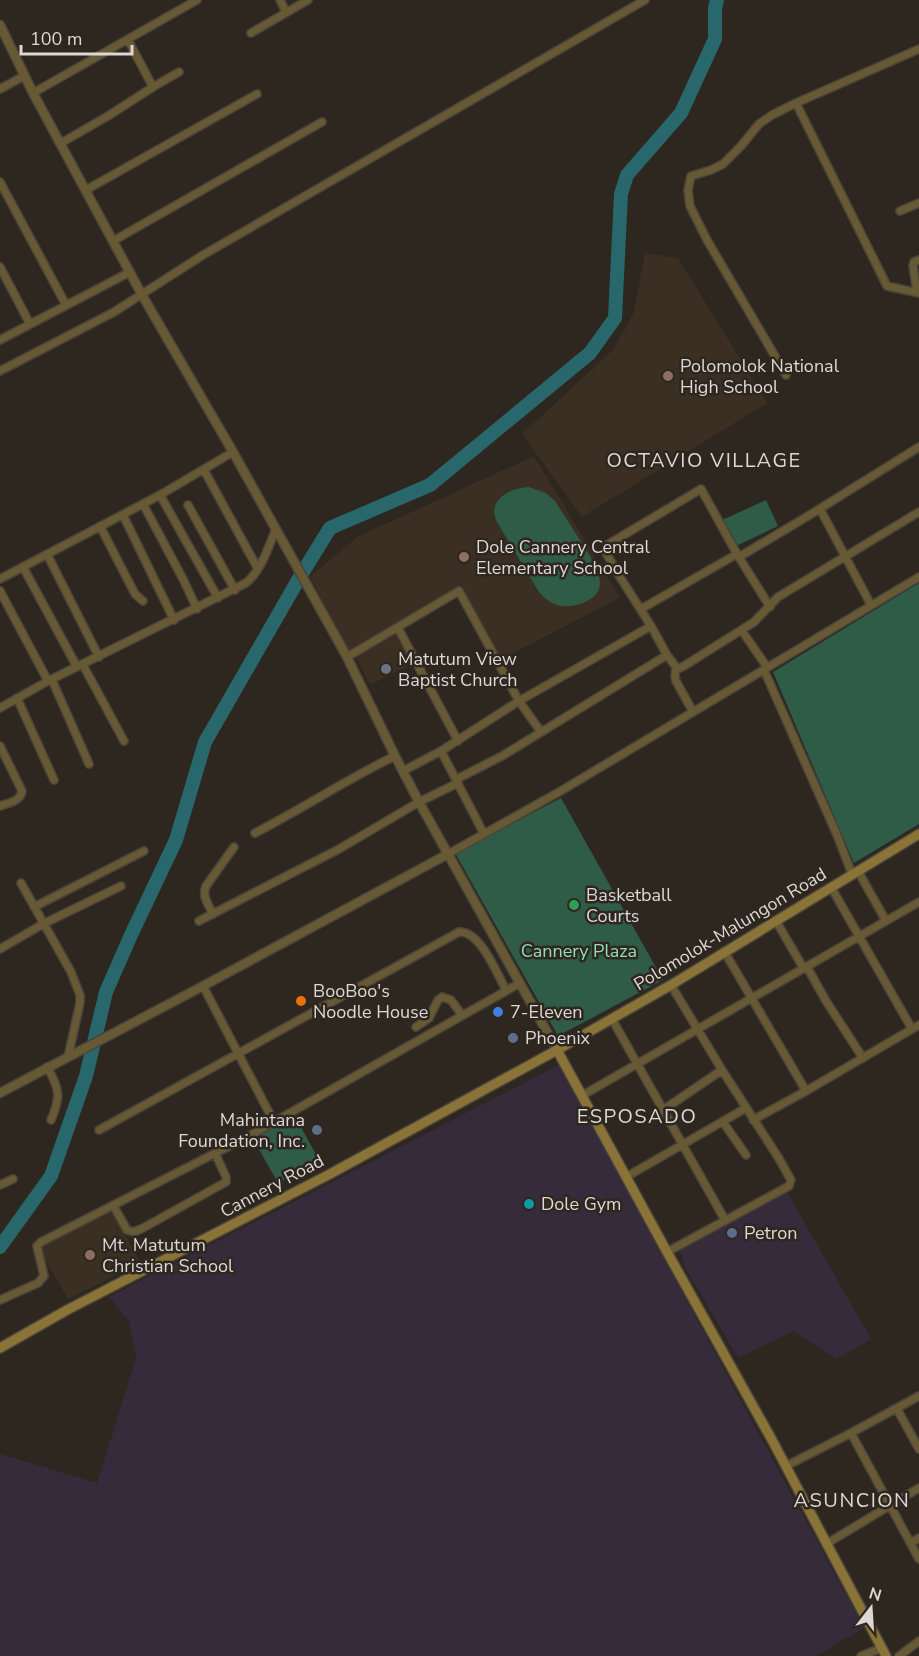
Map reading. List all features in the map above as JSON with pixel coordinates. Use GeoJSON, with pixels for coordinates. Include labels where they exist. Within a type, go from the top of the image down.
{"type":"FeatureCollection","features":[{"type":"Feature","properties":{"kind":"main road","name":"Polomolok-Malungon Road"},"geometry":{"type":"LineString","coordinates":[[557,1050],[671,985],[919,834]]}},
{"type":"Feature","properties":{"kind":"main road"},"geometry":{"type":"LineString","coordinates":[[557,1050],[786,1466],[884,1652]]}},
{"type":"Feature","properties":{"kind":"main road","name":"Cannery Road"},"geometry":{"type":"LineString","coordinates":[[0,1348],[67,1310],[337,1170],[557,1050]]}},
{"type":"Feature","properties":{"kind":"street"},"geometry":{"type":"LineString","coordinates":[[33,93],[196,0]]}},
{"type":"Feature","properties":{"kind":"street"},"geometry":{"type":"LineString","coordinates":[[280,0],[286,12]]}},
{"type":"Feature","properties":{"kind":"street"},"geometry":{"type":"LineString","coordinates":[[251,33],[308,0]]}},
{"type":"Feature","properties":{"kind":"street"},"geometry":{"type":"LineString","coordinates":[[0,371],[114,312],[203,255],[645,0]]}},
{"type":"Feature","properties":{"kind":"street"},"geometry":{"type":"LineString","coordinates":[[0,25],[24,76],[142,295],[233,452],[347,657],[419,802],[557,1050]]}},
{"type":"Feature","properties":{"kind":"street"},"geometry":{"type":"LineString","coordinates":[[128,40],[153,87]]}},
{"type":"Feature","properties":{"kind":"street"},"geometry":{"type":"LineString","coordinates":[[786,375],[707,240],[690,206],[688,190],[691,177],[723,164],[759,124],[772,115],[919,49]]}},
{"type":"Feature","properties":{"kind":"street"},"geometry":{"type":"LineString","coordinates":[[61,143],[179,72]]}},
{"type":"Feature","properties":{"kind":"street"},"geometry":{"type":"LineString","coordinates":[[0,89],[24,76]]}},
{"type":"Feature","properties":{"kind":"street"},"geometry":{"type":"LineString","coordinates":[[86,190],[257,94]]}},
{"type":"Feature","properties":{"kind":"street"},"geometry":{"type":"LineString","coordinates":[[796,103],[887,286],[918,292],[913,266],[914,262],[919,260]]}},
{"type":"Feature","properties":{"kind":"street"},"geometry":{"type":"LineString","coordinates":[[113,241],[322,123]]}},
{"type":"Feature","properties":{"kind":"street"},"geometry":{"type":"LineString","coordinates":[[0,182],[66,305]]}},
{"type":"Feature","properties":{"kind":"street"},"geometry":{"type":"LineString","coordinates":[[900,211],[919,203]]}},
{"type":"Feature","properties":{"kind":"street"},"geometry":{"type":"LineString","coordinates":[[0,267],[30,324]]}},
{"type":"Feature","properties":{"kind":"street"},"geometry":{"type":"LineString","coordinates":[[0,340],[130,272]]}},
{"type":"Feature","properties":{"kind":"street"},"geometry":{"type":"LineString","coordinates":[[640,609],[820,509],[919,447]]}},
{"type":"Feature","properties":{"kind":"street"},"geometry":{"type":"LineString","coordinates":[[0,579],[160,495],[233,452]]}},
{"type":"Feature","properties":{"kind":"street"},"geometry":{"type":"LineString","coordinates":[[204,470],[258,569]]}},
{"type":"Feature","properties":{"kind":"street"},"geometry":{"type":"LineString","coordinates":[[693,712],[676,681],[676,668],[606,553],[607,545],[701,489],[770,607]]}},
{"type":"Feature","properties":{"kind":"street"},"geometry":{"type":"LineString","coordinates":[[160,495],[218,598]]}},
{"type":"Feature","properties":{"kind":"street"},"geometry":{"type":"LineString","coordinates":[[143,504],[197,609]]}},
{"type":"Feature","properties":{"kind":"street"},"geometry":{"type":"LineString","coordinates":[[188,505],[235,590]]}},
{"type":"Feature","properties":{"kind":"street"},"geometry":{"type":"LineString","coordinates":[[820,509],[871,605]]}},
{"type":"Feature","properties":{"kind":"street"},"geometry":{"type":"LineString","coordinates":[[676,668],[684,666],[742,631],[778,597],[919,512]]}},
{"type":"Feature","properties":{"kind":"street"},"geometry":{"type":"LineString","coordinates":[[123,515],[174,620]]}},
{"type":"Feature","properties":{"kind":"street"},"geometry":{"type":"LineString","coordinates":[[100,526],[135,594],[143,601]]}},
{"type":"Feature","properties":{"kind":"street"},"geometry":{"type":"LineString","coordinates":[[0,706],[235,590],[253,578],[276,529]]}},
{"type":"Feature","properties":{"kind":"street"},"geometry":{"type":"LineString","coordinates":[[47,554],[99,657]]}},
{"type":"Feature","properties":{"kind":"street"},"geometry":{"type":"LineString","coordinates":[[23,567],[124,741]]}},
{"type":"Feature","properties":{"kind":"street"},"geometry":{"type":"LineString","coordinates":[[0,1093],[203,986],[559,792],[919,577]]}},
{"type":"Feature","properties":{"kind":"street"},"geometry":{"type":"LineString","coordinates":[[0,591],[50,680],[89,764]]}},
{"type":"Feature","properties":{"kind":"street"},"geometry":{"type":"LineString","coordinates":[[347,657],[459,591],[519,701],[541,732]]}},
{"type":"Feature","properties":{"kind":"street"},"geometry":{"type":"LineString","coordinates":[[403,771],[441,751],[519,701],[651,626]]}},
{"type":"Feature","properties":{"kind":"street"},"geometry":{"type":"LineString","coordinates":[[398,628],[458,741]]}},
{"type":"Feature","properties":{"kind":"street"},"geometry":{"type":"LineString","coordinates":[[742,631],[765,668],[855,872],[886,921]]}},
{"type":"Feature","properties":{"kind":"street"},"geometry":{"type":"LineString","coordinates":[[199,921],[339,849],[502,756],[667,655]]}},
{"type":"Feature","properties":{"kind":"street"},"geometry":{"type":"LineString","coordinates":[[17,698],[54,780]]}},
{"type":"Feature","properties":{"kind":"street"},"geometry":{"type":"LineString","coordinates":[[0,746],[22,791],[18,800],[0,806]]}},
{"type":"Feature","properties":{"kind":"street"},"geometry":{"type":"LineString","coordinates":[[441,751],[484,834]]}},
{"type":"Feature","properties":{"kind":"street"},"geometry":{"type":"LineString","coordinates":[[255,833],[395,756]]}},
{"type":"Feature","properties":{"kind":"street"},"geometry":{"type":"LineString","coordinates":[[213,914],[203,892],[234,847]]}},
{"type":"Feature","properties":{"kind":"street"},"geometry":{"type":"LineString","coordinates":[[34,907],[144,851]]}},
{"type":"Feature","properties":{"kind":"street"},"geometry":{"type":"LineString","coordinates":[[21,884],[71,972],[80,995],[69,1057]]}},
{"type":"Feature","properties":{"kind":"street"},"geometry":{"type":"LineString","coordinates":[[0,949],[43,924],[121,886]]}},
{"type":"Feature","properties":{"kind":"street"},"geometry":{"type":"LineString","coordinates":[[831,887],[912,1029]]}},
{"type":"Feature","properties":{"kind":"street"},"geometry":{"type":"LineString","coordinates":[[583,1095],[919,902]]}},
{"type":"Feature","properties":{"kind":"street"},"geometry":{"type":"LineString","coordinates":[[776,921],[863,1058]]}},
{"type":"Feature","properties":{"kind":"street"},"geometry":{"type":"LineString","coordinates":[[99,1130],[459,932],[469,934],[481,944],[506,990]]}},
{"type":"Feature","properties":{"kind":"street"},"geometry":{"type":"LineString","coordinates":[[724,951],[806,1091]]}},
{"type":"Feature","properties":{"kind":"street"},"geometry":{"type":"LineString","coordinates":[[0,1300],[43,1280],[38,1244],[274,1122],[520,983]]}},
{"type":"Feature","properties":{"kind":"street"},"geometry":{"type":"LineString","coordinates":[[667,1252],[789,1186],[790,1183],[790,1178],[696,1029],[671,985]]}},
{"type":"Feature","properties":{"kind":"street"},"geometry":{"type":"LineString","coordinates":[[203,986],[274,1122]]}},
{"type":"Feature","properties":{"kind":"street"},"geometry":{"type":"LineString","coordinates":[[416,1027],[429,1018],[438,1000],[442,997],[452,1000],[462,1015]]}},
{"type":"Feature","properties":{"kind":"street"},"geometry":{"type":"LineString","coordinates":[[612,1019],[725,1220]]}},
{"type":"Feature","properties":{"kind":"street"},"geometry":{"type":"LineString","coordinates":[[753,1120],[919,1025]]}},
{"type":"Feature","properties":{"kind":"street"},"geometry":{"type":"LineString","coordinates":[[47,1067],[59,1092],[57,1106],[51,1120]]}},
{"type":"Feature","properties":{"kind":"street"},"geometry":{"type":"LineString","coordinates":[[663,1110],[722,1070]]}},
{"type":"Feature","properties":{"kind":"street"},"geometry":{"type":"LineString","coordinates":[[626,1177],[746,1108]]}},
{"type":"Feature","properties":{"kind":"street"},"geometry":{"type":"LineString","coordinates":[[723,1122],[746,1155]]}},
{"type":"Feature","properties":{"kind":"street"},"geometry":{"type":"LineString","coordinates":[[113,1205],[127,1230],[134,1232],[143,1228],[226,1182],[215,1153]]}},
{"type":"Feature","properties":{"kind":"street"},"geometry":{"type":"LineString","coordinates":[[0,1185],[13,1179]]}},
{"type":"Feature","properties":{"kind":"street"},"geometry":{"type":"LineString","coordinates":[[786,1466],[919,1396]]}},
{"type":"Feature","properties":{"kind":"street"},"geometry":{"type":"LineString","coordinates":[[897,1409],[919,1449]]}},
{"type":"Feature","properties":{"kind":"street"},"geometry":{"type":"LineString","coordinates":[[851,1433],[919,1559]]}},
{"type":"Feature","properties":{"kind":"street"},"geometry":{"type":"LineString","coordinates":[[826,1544],[919,1488]]}},
{"type":"Feature","properties":{"kind":"street"},"geometry":{"type":"LineString","coordinates":[[911,1543],[919,1538]]}},
{"type":"Feature","properties":{"kind":"street"},"geometry":{"type":"LineString","coordinates":[[899,1656],[919,1641]]}},
{"type":"Feature","properties":{"kind":"street"},"geometry":{"type":"LineString","coordinates":[[861,1656],[884,1652]]}},
{"type":"Feature","properties":{"kind":"shaded area","name":"Polomolok National High School"},"geometry":{"type":"Polygon","coordinates":[[[645,253],[678,258],[767,403],[582,517],[522,434],[613,350],[634,312],[645,253]]]}},
{"type":"Feature","properties":{"kind":"shaded area","name":"Dole Cannery Central Elementary School"},"geometry":{"type":"Polygon","coordinates":[[[534,456],[620,598],[492,664],[459,590],[349,651],[310,577],[357,537],[534,456]]]}},
{"type":"Feature","properties":{"kind":"shaded area"},"geometry":{"type":"Polygon","coordinates":[[[397,630],[414,663],[370,685],[355,655],[397,630]]]}},
{"type":"Feature","properties":{"kind":"shaded area"},"geometry":{"type":"Polygon","coordinates":[[[559,1065],[864,1628],[816,1656],[0,1656],[0,1454],[97,1483],[136,1358],[129,1321],[109,1297],[559,1065]]]}},
{"type":"Feature","properties":{"kind":"shaded area"},"geometry":{"type":"Polygon","coordinates":[[[787,1192],[871,1339],[837,1359],[793,1331],[738,1358],[685,1267],[680,1251],[787,1192]]]}},
{"type":"Feature","properties":{"kind":"shaded area","name":"Mt. Matutum Christian School"},"geometry":{"type":"Polygon","coordinates":[[[111,1210],[141,1263],[68,1299],[38,1248],[111,1210]]]}},
{"type":"Feature","properties":{"kind":"green space"},"geometry":{"type":"Polygon","coordinates":[[[529,487],[546,493],[555,501],[592,559],[600,586],[589,600],[565,606],[547,600],[539,592],[497,522],[494,514],[497,502],[514,490],[529,487]]]}},
{"type":"Feature","properties":{"kind":"green space"},"geometry":{"type":"Polygon","coordinates":[[[766,500],[778,526],[734,547],[720,521],[766,500]]]}},
{"type":"Feature","properties":{"kind":"green space"},"geometry":{"type":"Polygon","coordinates":[[[919,583],[919,824],[854,863],[773,672],[919,583]]]}},
{"type":"Feature","properties":{"kind":"green space","name":"Cannery Plaza"},"geometry":{"type":"Polygon","coordinates":[[[561,798],[663,980],[558,1036],[455,853],[561,798]]]}},
{"type":"Feature","properties":{"kind":"green space"},"geometry":{"type":"Polygon","coordinates":[[[295,1116],[320,1162],[278,1183],[252,1137],[295,1116]]]}},
{"type":"Feature","properties":{"kind":"waterway"},"geometry":{"type":"LineString","coordinates":[[0,1247],[51,1176],[86,1076],[106,992],[176,840],[205,742],[301,575],[330,528],[430,485],[590,353],[615,318],[621,194],[627,175],[681,113],[715,39],[717,0]]}},
{"type":"Feature","properties":{"kind":"place","name":"Polomolok National High School"},"geometry":{"type":"Point","coordinates":[668,376]}},
{"type":"Feature","properties":{"kind":"place","name":"Dole Cannery Central Elementary School"},"geometry":{"type":"Point","coordinates":[464,557]}},
{"type":"Feature","properties":{"kind":"place","name":"Matutum View Baptist Church"},"geometry":{"type":"Point","coordinates":[386,669]}},
{"type":"Feature","properties":{"kind":"place","name":"Basketball Courts"},"geometry":{"type":"Point","coordinates":[574,905]}},
{"type":"Feature","properties":{"kind":"place","name":"BooBoo's Noodle House"},"geometry":{"type":"Point","coordinates":[301,1001]}},
{"type":"Feature","properties":{"kind":"place","name":"7-Eleven"},"geometry":{"type":"Point","coordinates":[498,1012]}},
{"type":"Feature","properties":{"kind":"place","name":"Phoenix"},"geometry":{"type":"Point","coordinates":[513,1038]}},
{"type":"Feature","properties":{"kind":"place","name":"Mahintana Foundation, Inc."},"geometry":{"type":"Point","coordinates":[317,1130]}},
{"type":"Feature","properties":{"kind":"place","name":"Dole Gym"},"geometry":{"type":"Point","coordinates":[529,1204]}},
{"type":"Feature","properties":{"kind":"place","name":"Petron"},"geometry":{"type":"Point","coordinates":[732,1233]}},
{"type":"Feature","properties":{"kind":"place","name":"Mt. Matutum Christian School"},"geometry":{"type":"Point","coordinates":[90,1255]}},
{"type":"Feature","properties":{"kind":"district","name":"OCTAVIO VILLAGE"},"geometry":{"type":"Point","coordinates":[704,460]}},
{"type":"Feature","properties":{"kind":"district","name":"ESPOSADO"},"geometry":{"type":"Point","coordinates":[637,1116]}},
{"type":"Feature","properties":{"kind":"district","name":"ASUNCION"},"geometry":{"type":"Point","coordinates":[852,1500]}}]}
